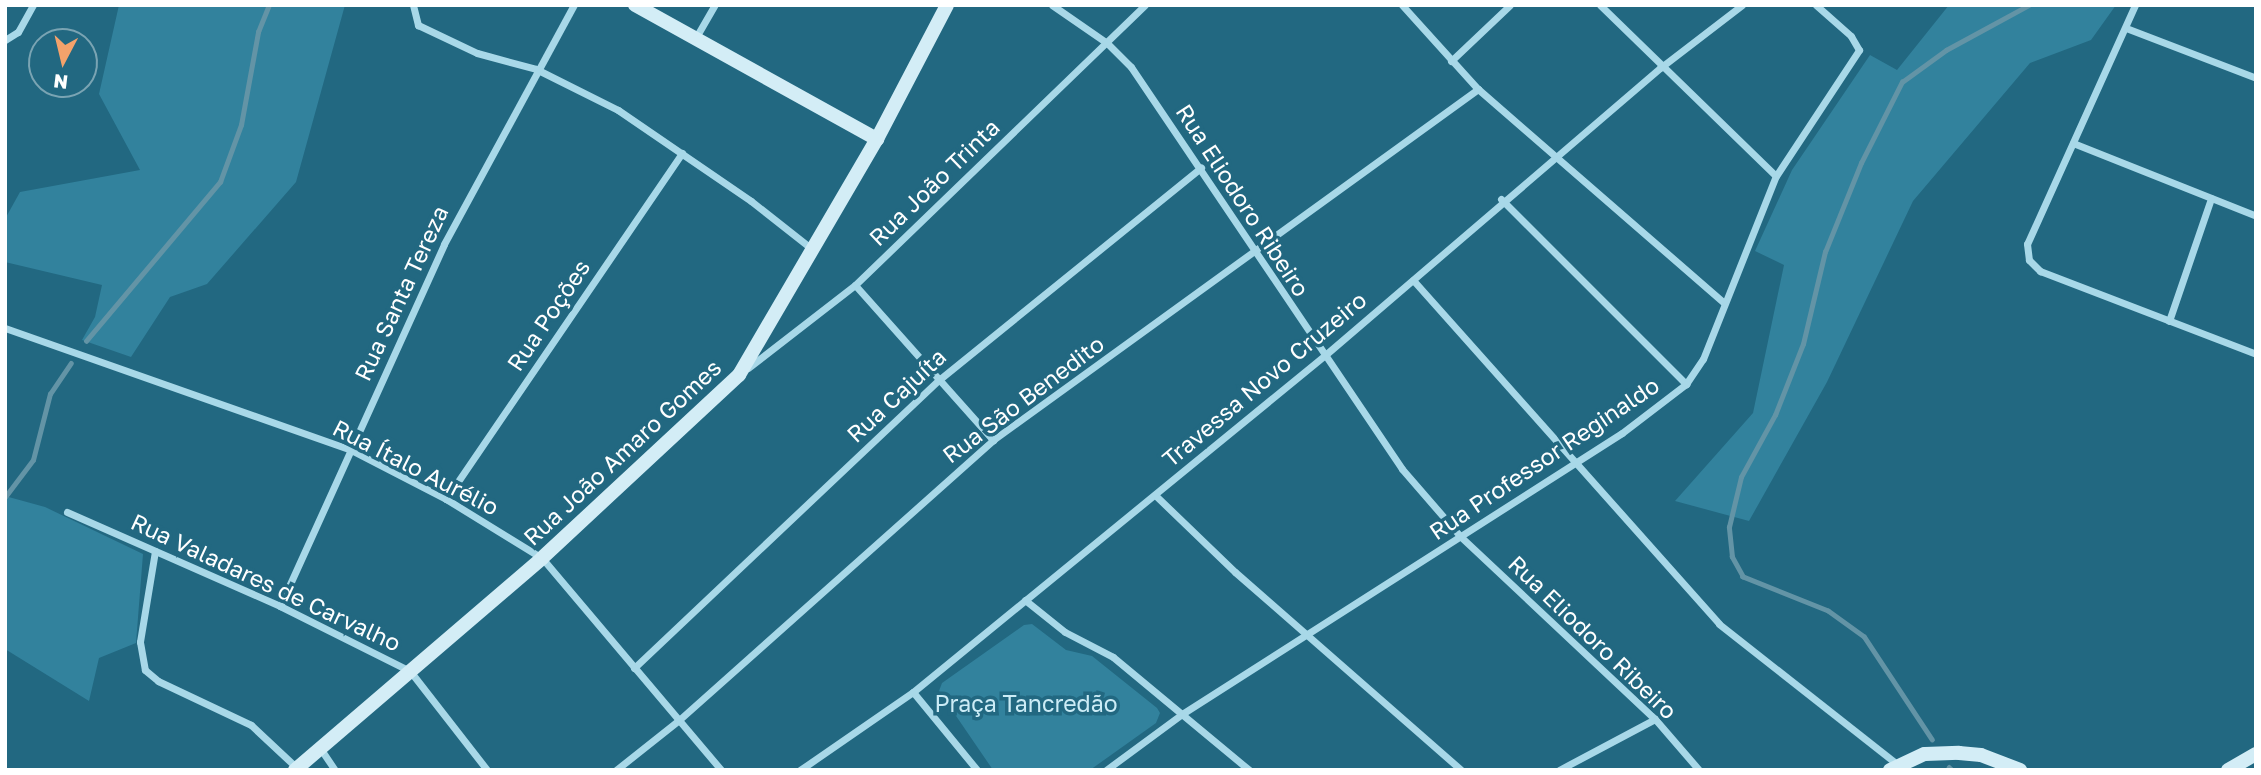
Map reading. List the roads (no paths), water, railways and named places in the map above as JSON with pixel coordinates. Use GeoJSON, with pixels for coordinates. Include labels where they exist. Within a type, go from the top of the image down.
{"type":"FeatureCollection","features":[{"type":"Feature","properties":{"kind":"street"},"geometry":{"type":"LineString","coordinates":[[5,40],[18,32],[33,5]]}},
{"type":"Feature","properties":{"kind":"street"},"geometry":{"type":"LineString","coordinates":[[413,5],[413,17],[418,25],[477,53],[536,69],[618,110],[682,153],[812,250]]}},
{"type":"Feature","properties":{"kind":"street","name":"Rua Santa Tereza"},"geometry":{"type":"LineString","coordinates":[[280,606],[444,244],[536,69],[574,5]]}},
{"type":"Feature","properties":{"kind":"street"},"geometry":{"type":"LineString","coordinates":[[635,5],[877,139]]}},
{"type":"Feature","properties":{"kind":"street"},"geometry":{"type":"LineString","coordinates":[[695,39],[715,5]]}},
{"type":"Feature","properties":{"kind":"street","name":"Rua Eliodoro Ribeiro"},"geometry":{"type":"LineString","coordinates":[[1052,5],[1107,43],[1131,67],[1402,469],[1461,537],[1655,719],[1699,770]]}},
{"type":"Feature","properties":{"kind":"street","name":"Rua João Trinta"},"geometry":{"type":"LineString","coordinates":[[740,375],[855,285],[1145,5]]}},
{"type":"Feature","properties":{"kind":"street"},"geometry":{"type":"LineString","coordinates":[[1402,5],[1478,89],[1724,303]]}},
{"type":"Feature","properties":{"kind":"street"},"geometry":{"type":"LineString","coordinates":[[1451,61],[1510,5]]}},
{"type":"Feature","properties":{"kind":"street"},"geometry":{"type":"LineString","coordinates":[[1600,5],[1660,68],[1776,176]]}},
{"type":"Feature","properties":{"kind":"street","name":"Travessa Novo Cruzeiro"},"geometry":{"type":"LineString","coordinates":[[800,770],[913,692],[1324,356],[1413,280],[1501,199],[1556,159],[1660,68],[1742,5]]}},
{"type":"Feature","properties":{"kind":"street","name":"Rua Professor Reginaldo"},"geometry":{"type":"LineString","coordinates":[[1106,770],[1117,767],[1182,714],[1461,537],[1575,460],[1622,433],[1686,384],[1703,359],[1776,176],[1858,50],[1851,36],[1816,5]]}},
{"type":"Feature","properties":{"kind":"street"},"geometry":{"type":"LineString","coordinates":[[2135,5],[2028,244],[2029,260],[2040,271],[2256,354]]}},
{"type":"Feature","properties":{"kind":"street","name":"Rua João Amaro Gomes"},"geometry":{"type":"LineString","coordinates":[[296,769],[542,558],[740,375],[877,139],[943,7]]}},
{"type":"Feature","properties":{"kind":"street"},"geometry":{"type":"LineString","coordinates":[[2126,27],[2256,78]]}},
{"type":"Feature","properties":{"kind":"street","name":"Rua São Benedito"},"geometry":{"type":"LineString","coordinates":[[616,770],[680,720],[993,440],[1478,89]]}},
{"type":"Feature","properties":{"kind":"street"},"geometry":{"type":"LineString","coordinates":[[2073,143],[2256,216]]}},
{"type":"Feature","properties":{"kind":"street","name":"Rua Poções"},"geometry":{"type":"LineString","coordinates":[[446,499],[682,153]]}},
{"type":"Feature","properties":{"kind":"street","name":"Rua Cajuíta"},"geometry":{"type":"LineString","coordinates":[[634,668],[940,379],[1201,168]]}},
{"type":"Feature","properties":{"kind":"street"},"geometry":{"type":"LineString","coordinates":[[2169,321],[2211,198]]}},
{"type":"Feature","properties":{"kind":"street"},"geometry":{"type":"LineString","coordinates":[[1501,199],[1686,384]]}},
{"type":"Feature","properties":{"kind":"street"},"geometry":{"type":"LineString","coordinates":[[1413,280],[1575,460],[1626,523],[1741,645],[1894,767],[1925,754],[1959,752],[1981,755],[2020,770]]}},
{"type":"Feature","properties":{"kind":"street"},"geometry":{"type":"LineString","coordinates":[[855,285],[993,440]]}},
{"type":"Feature","properties":{"kind":"street","name":"Rua Ítalo Aurélio"},"geometry":{"type":"LineString","coordinates":[[5,328],[349,449],[446,499],[542,558],[722,770]]}},
{"type":"Feature","properties":{"kind":"street"},"geometry":{"type":"LineString","coordinates":[[1155,495],[1235,572],[1309,633],[1461,770]]}},
{"type":"Feature","properties":{"kind":"street","name":"Rua Valadares de Carvalho"},"geometry":{"type":"LineString","coordinates":[[67,512],[280,606],[410,671],[487,770]]}},
{"type":"Feature","properties":{"kind":"street"},"geometry":{"type":"LineString","coordinates":[[155,551],[140,642],[145,670],[158,681],[251,725],[296,769]]}},
{"type":"Feature","properties":{"kind":"street"},"geometry":{"type":"LineString","coordinates":[[1025,600],[1065,632],[1113,657],[1249,770]]}},
{"type":"Feature","properties":{"kind":"street"},"geometry":{"type":"LineString","coordinates":[[913,692],[977,770]]}},
{"type":"Feature","properties":{"kind":"street"},"geometry":{"type":"LineString","coordinates":[[1559,770],[1655,719]]}},
{"type":"Feature","properties":{"kind":"street"},"geometry":{"type":"LineString","coordinates":[[320,748],[335,770]]}},
{"type":"Feature","properties":{"kind":"street"},"geometry":{"type":"LineString","coordinates":[[2228,770],[2256,754]]}},
{"type":"Feature","properties":{"kind":"waterway"},"geometry":{"type":"LineString","coordinates":[[86,341],[220,182],[241,125],[258,32],[269,5]]}},
{"type":"Feature","properties":{"kind":"waterway"},"geometry":{"type":"LineString","coordinates":[[1932,740],[1864,637],[1828,611],[1743,577],[1732,557],[1729,527],[1741,477],[1775,415],[1803,344],[1825,252],[1861,163],[1902,82],[1946,50],[2029,5]]}},
{"type":"Feature","properties":{"kind":"waterway"},"geometry":{"type":"LineString","coordinates":[[5,497],[33,460],[50,394],[71,363]]}},
{"type":"Feature","properties":{"kind":"waterway"},"geometry":{"type":"LineString","coordinates":[[1949,767],[1952,770]]}},
{"type":"Feature","properties":{"kind":"park label","name":"Praça Tancredão"},"geometry":{"type":"Point","coordinates":[1026,703]}}]}
